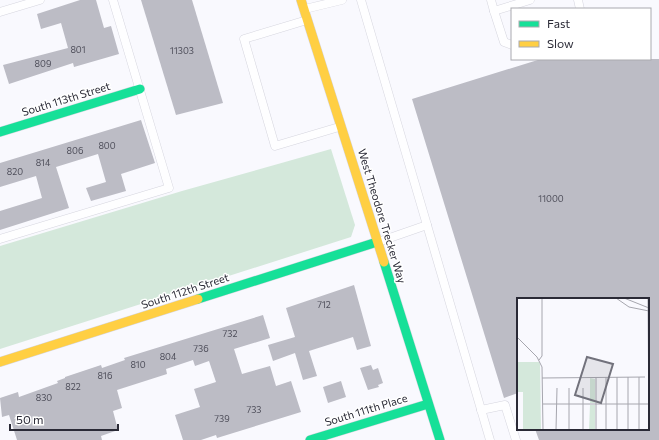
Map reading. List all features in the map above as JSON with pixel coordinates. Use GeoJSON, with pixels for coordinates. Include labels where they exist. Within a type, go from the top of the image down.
{"type":"FeatureCollection","features":[{"type":"Feature","properties":{"kind":"street","name":"West Theodore Trecker Way"},"geometry":{"type":"LineString","coordinates":[[301,0],[440,440]]}},
{"type":"Feature","properties":{"kind":"street","name":"South 113th Street"},"geometry":{"type":"LineString","coordinates":[[0,132],[140,89]]}},
{"type":"Feature","properties":{"kind":"street","name":"South 112th Street"},"geometry":{"type":"LineString","coordinates":[[0,362],[377,242]]}},
{"type":"Feature","properties":{"kind":"street","name":"South 111th Place"},"geometry":{"type":"LineString","coordinates":[[310,440],[428,404]]}},
{"type":"Feature","properties":{"kind":"lane"},"geometry":{"type":"LineString","coordinates":[[0,12],[40,0]]}},
{"type":"Feature","properties":{"kind":"lane"},"geometry":{"type":"LineString","coordinates":[[0,239],[170,188],[112,0]]}},
{"type":"Feature","properties":{"kind":"lane"},"geometry":{"type":"LineString","coordinates":[[304,9],[342,0]]}},
{"type":"Feature","properties":{"kind":"lane"},"geometry":{"type":"LineString","coordinates":[[361,0],[490,440]]}},
{"type":"Feature","properties":{"kind":"lane"},"geometry":{"type":"LineString","coordinates":[[491,0],[504,42],[511,45]]}},
{"type":"Feature","properties":{"kind":"lane"},"geometry":{"type":"LineString","coordinates":[[494,11],[530,0]]}},
{"type":"Feature","properties":{"kind":"lane"},"geometry":{"type":"LineString","coordinates":[[307,20],[244,39],[275,146],[341,126]]}},
{"type":"Feature","properties":{"kind":"lane"},"geometry":{"type":"LineString","coordinates":[[377,242],[427,225]]}},
{"type":"Feature","properties":{"kind":"lane"},"geometry":{"type":"LineString","coordinates":[[481,410],[505,405],[516,440]]}},
{"type":"Feature","properties":{"kind":"green space"},"geometry":{"type":"Polygon","coordinates":[[[331,149],[355,225],[351,237],[0,349],[0,246],[182,191],[331,149]]]}},
{"type":"Feature","properties":{"kind":"building"},"geometry":{"type":"Polygon","coordinates":[[[80,0],[96,0],[104,28],[111,26],[119,54],[74,67],[73,63],[9,84],[3,65],[68,48],[61,23],[41,29],[37,14],[80,0]]]}},
{"type":"Feature","properties":{"kind":"building"},"geometry":{"type":"Polygon","coordinates":[[[141,0],[192,0],[223,103],[176,115],[141,0]]]}},
{"type":"Feature","properties":{"kind":"building"},"geometry":{"type":"Polygon","coordinates":[[[659,59],[659,440],[539,440],[535,430],[649,430],[649,298],[517,298],[517,393],[504,398],[412,99],[538,60],[659,59]]]}},
{"type":"Feature","properties":{"kind":"building"},"geometry":{"type":"Polygon","coordinates":[[[141,120],[155,163],[121,174],[126,191],[91,201],[86,188],[106,182],[98,154],[56,167],[69,208],[0,230],[0,211],[42,198],[36,176],[0,187],[0,163],[141,120]]]}},
{"type":"Feature","properties":{"kind":"building"},"geometry":{"type":"Polygon","coordinates":[[[354,285],[371,346],[357,350],[353,337],[309,351],[317,376],[303,380],[295,353],[273,361],[268,345],[295,337],[286,308],[354,285]]]}},
{"type":"Feature","properties":{"kind":"building"},"geometry":{"type":"Polygon","coordinates":[[[263,315],[270,338],[234,349],[242,374],[270,366],[276,386],[291,381],[301,412],[217,438],[216,435],[201,440],[183,440],[175,415],[200,407],[194,389],[216,382],[209,361],[195,366],[193,360],[166,369],[167,374],[117,390],[122,408],[113,411],[118,430],[101,436],[102,440],[17,440],[9,415],[2,417],[0,398],[18,392],[19,397],[58,383],[57,381],[65,377],[101,365],[102,368],[125,360],[124,358],[263,315]]]}},
{"type":"Feature","properties":{"kind":"building"},"geometry":{"type":"Polygon","coordinates":[[[371,365],[373,370],[378,368],[383,383],[378,385],[379,387],[368,390],[360,368],[371,365]]]}},
{"type":"Feature","properties":{"kind":"building"},"geometry":{"type":"Polygon","coordinates":[[[341,381],[346,397],[328,403],[323,387],[341,381]]]}},
{"type":"Feature","properties":{"kind":"traffic: fast"},"geometry":{"type":"LineString","coordinates":[[0,132],[140,89]]}},
{"type":"Feature","properties":{"kind":"traffic: fast"},"geometry":{"type":"LineString","coordinates":[[198,299],[377,242]]}},
{"type":"Feature","properties":{"kind":"traffic: fast"},"geometry":{"type":"LineString","coordinates":[[384,262],[440,440]]}},
{"type":"Feature","properties":{"kind":"traffic: fast"},"geometry":{"type":"LineString","coordinates":[[310,440],[428,404]]}},
{"type":"Feature","properties":{"kind":"traffic: slow"},"geometry":{"type":"LineString","coordinates":[[301,0],[384,262]]}},
{"type":"Feature","properties":{"kind":"traffic: slow"},"geometry":{"type":"LineString","coordinates":[[0,362],[198,299]]}}]}
